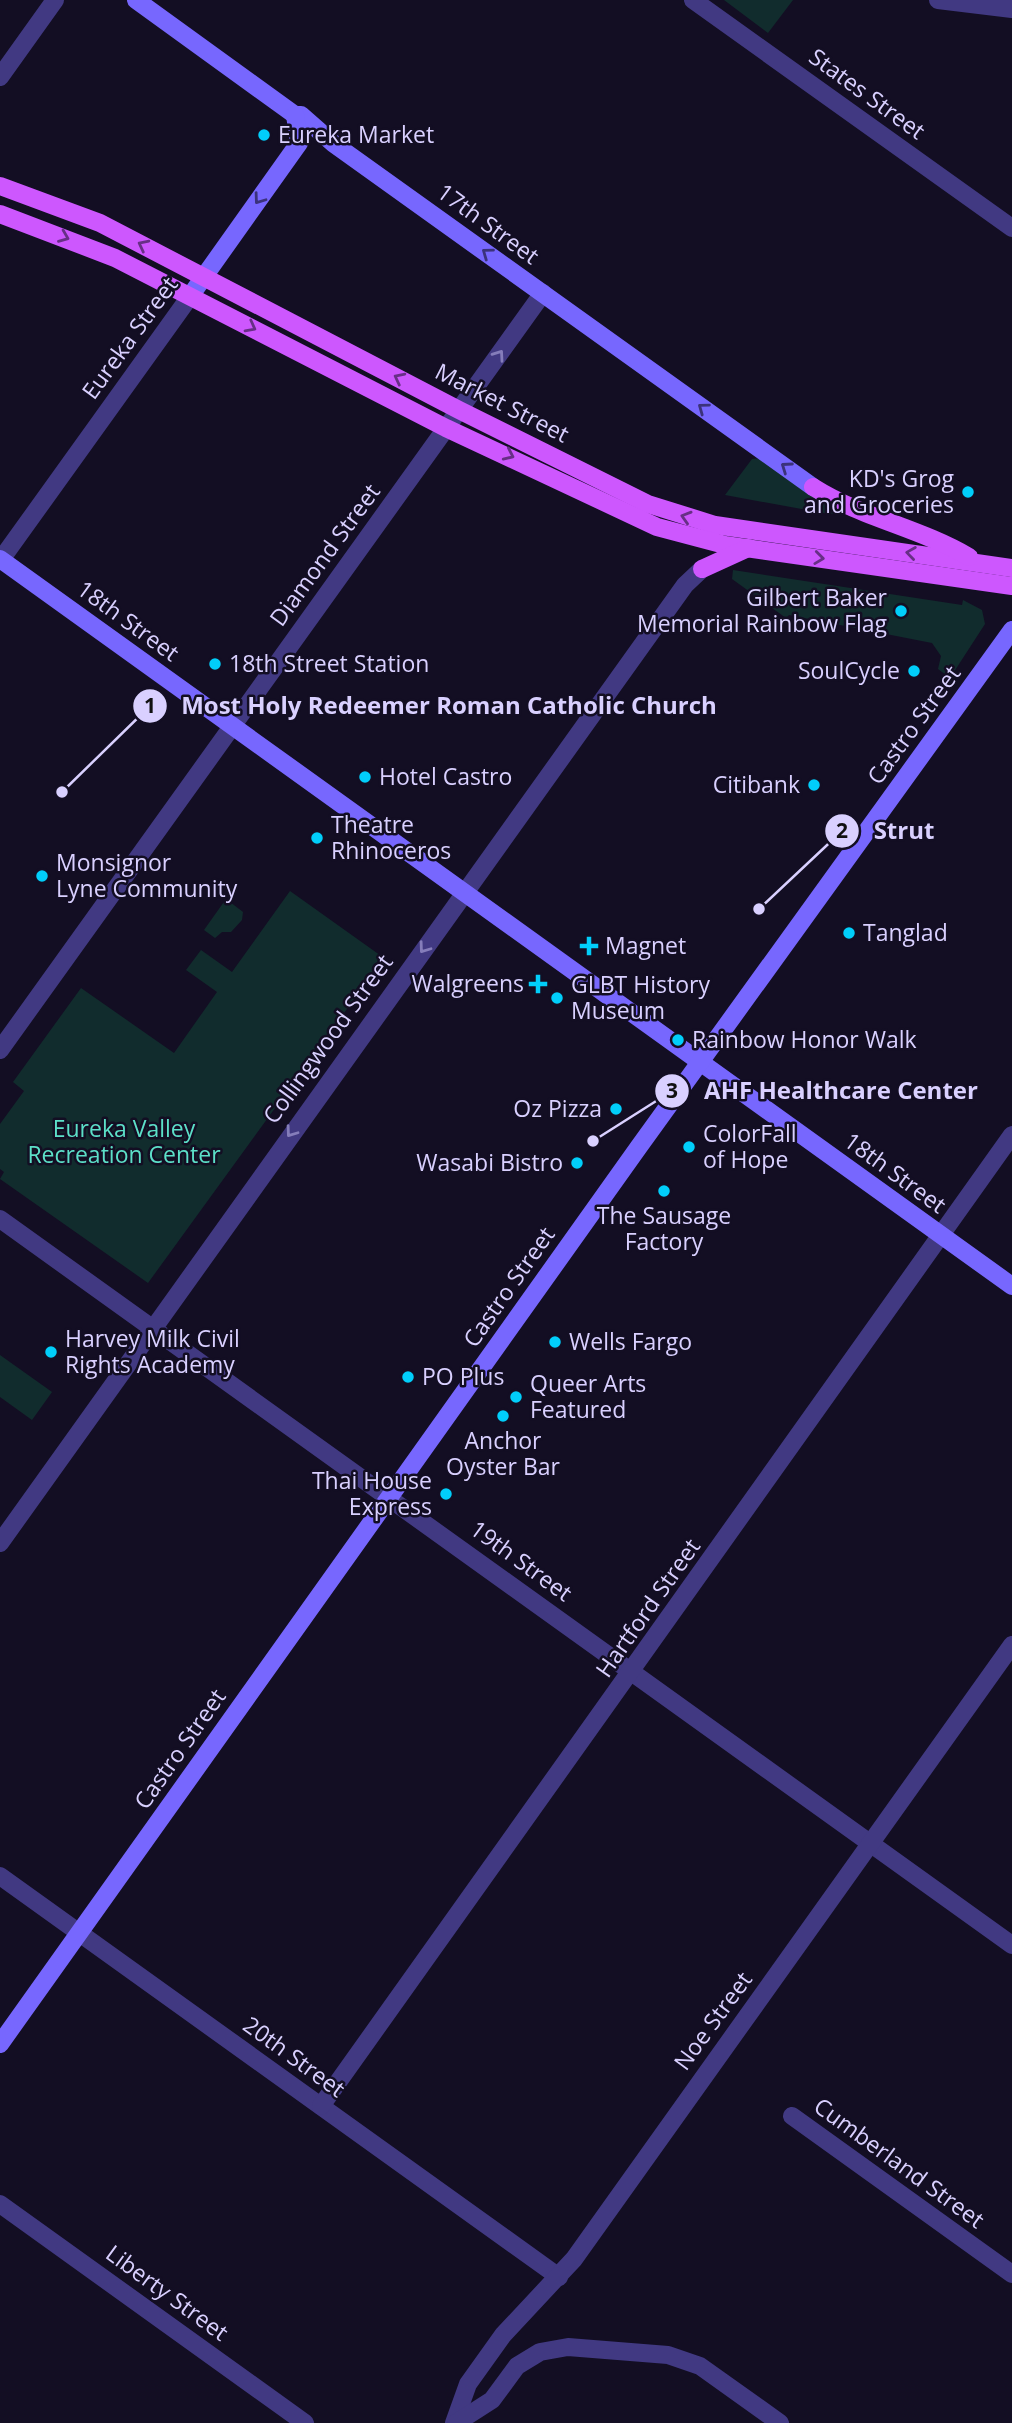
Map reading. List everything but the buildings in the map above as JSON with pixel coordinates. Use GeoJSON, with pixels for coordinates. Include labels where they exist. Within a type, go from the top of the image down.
{"type":"FeatureCollection","features":[{"type":"Feature","properties":{"kind":"main road","name":"Market Street"},"geometry":{"type":"LineString","coordinates":[[0,186],[89,218],[459,410],[628,494],[692,518],[736,528],[1012,568]]}},
{"type":"Feature","properties":{"kind":"main road","name":"Market Street"},"geometry":{"type":"LineString","coordinates":[[0,214],[107,254],[446,428],[513,457],[636,519],[702,541],[1012,586]]}},
{"type":"Feature","properties":{"kind":"main road"},"geometry":{"type":"LineString","coordinates":[[813,487],[837,502],[942,543],[978,563]]}},
{"type":"Feature","properties":{"kind":"main road"},"geometry":{"type":"LineString","coordinates":[[702,569],[748,548]]}},
{"type":"Feature","properties":{"kind":"street"},"geometry":{"type":"LineString","coordinates":[[0,77],[55,0]]}},
{"type":"Feature","properties":{"kind":"street","name":"17th Street"},"geometry":{"type":"LineString","coordinates":[[136,0],[295,115],[301,115],[324,132],[326,138],[813,487]]}},
{"type":"Feature","properties":{"kind":"street","name":"States Street"},"geometry":{"type":"LineString","coordinates":[[693,0],[1012,228]]}},
{"type":"Feature","properties":{"kind":"street"},"geometry":{"type":"LineString","coordinates":[[938,0],[1012,9]]}},
{"type":"Feature","properties":{"kind":"street"},"geometry":{"type":"LineString","coordinates":[[295,115],[299,143],[326,138]]}},
{"type":"Feature","properties":{"kind":"street","name":"Eureka Street"},"geometry":{"type":"LineString","coordinates":[[0,560],[299,143]]}},
{"type":"Feature","properties":{"kind":"street","name":"Diamond Street"},"geometry":{"type":"LineString","coordinates":[[0,1050],[543,293]]}},
{"type":"Feature","properties":{"kind":"street","name":"18th Street"},"geometry":{"type":"LineString","coordinates":[[0,560],[1012,1286]]}},
{"type":"Feature","properties":{"kind":"street","name":"Collingwood Street"},"geometry":{"type":"LineString","coordinates":[[0,1543],[685,585],[702,569]]}},
{"type":"Feature","properties":{"kind":"street","name":"Castro Street"},"geometry":{"type":"LineString","coordinates":[[0,2044],[1012,630]]}},
{"type":"Feature","properties":{"kind":"street","name":"Hartford Street"},"geometry":{"type":"LineString","coordinates":[[321,2106],[1012,1135]]}},
{"type":"Feature","properties":{"kind":"street","name":"19th Street"},"geometry":{"type":"LineString","coordinates":[[0,1219],[1012,1945]]}},
{"type":"Feature","properties":{"kind":"street","name":"Noe Street"},"geometry":{"type":"LineString","coordinates":[[455,2423],[468,2384],[503,2335],[559,2277],[1012,1645]]}},
{"type":"Feature","properties":{"kind":"street","name":"20th Street"},"geometry":{"type":"LineString","coordinates":[[0,1876],[559,2277]]}},
{"type":"Feature","properties":{"kind":"street","name":"Cumberland Street"},"geometry":{"type":"LineString","coordinates":[[792,2116],[1012,2274]]}},
{"type":"Feature","properties":{"kind":"street","name":"Liberty Street"},"geometry":{"type":"LineString","coordinates":[[0,2204],[305,2423]]}},
{"type":"Feature","properties":{"kind":"street"},"geometry":{"type":"LineString","coordinates":[[455,2423],[492,2400],[517,2366],[540,2352],[569,2347],[668,2355],[700,2366],[780,2423]]}},
{"type":"Feature","properties":{"kind":"green space"},"geometry":{"type":"Polygon","coordinates":[[[724,0],[793,0],[768,33],[724,0]]]}},
{"type":"Feature","properties":{"kind":"green space"},"geometry":{"type":"Polygon","coordinates":[[[761,458],[848,514],[829,514],[725,495],[752,459],[761,458]]]}},
{"type":"Feature","properties":{"kind":"green space"},"geometry":{"type":"Polygon","coordinates":[[[733,570],[962,605],[963,600],[982,610],[985,624],[950,678],[938,669],[941,656],[932,643],[789,615],[786,618],[732,579],[733,570]]]}},
{"type":"Feature","properties":{"kind":"green space","name":"Eureka Valley Recreation Center"},"geometry":{"type":"Polygon","coordinates":[[[290,891],[384,958],[148,1283],[0,1179],[4,1172],[0,1169],[0,1124],[24,1091],[13,1082],[81,988],[174,1053],[217,992],[186,970],[201,950],[232,972],[290,891]]]}},
{"type":"Feature","properties":{"kind":"green space"},"geometry":{"type":"Polygon","coordinates":[[[226,899],[243,912],[242,920],[231,932],[222,932],[215,938],[204,930],[226,899]]]}},
{"type":"Feature","properties":{"kind":"green space"},"geometry":{"type":"Polygon","coordinates":[[[0,1355],[52,1392],[32,1420],[0,1397],[0,1355]]]}},
{"type":"Feature","properties":{"kind":"place","name":"Eureka Market"},"geometry":{"type":"Point","coordinates":[264,135]}},
{"type":"Feature","properties":{"kind":"place","name":"KD's Grog and Groceries"},"geometry":{"type":"Point","coordinates":[968,492]}},
{"type":"Feature","properties":{"kind":"place","name":"Gilbert Baker Memorial Rainbow Flag"},"geometry":{"type":"Point","coordinates":[901,611]}},
{"type":"Feature","properties":{"kind":"place","name":"18th Street Station"},"geometry":{"type":"Point","coordinates":[215,664]}},
{"type":"Feature","properties":{"kind":"place","name":"SoulCycle"},"geometry":{"type":"Point","coordinates":[914,671]}},
{"type":"Feature","properties":{"kind":"place","name":"Hotel Castro"},"geometry":{"type":"Point","coordinates":[365,777]}},
{"type":"Feature","properties":{"kind":"place","name":"Citibank"},"geometry":{"type":"Point","coordinates":[814,785]}},
{"type":"Feature","properties":{"kind":"place","name":"Most Holy Redeemer Roman Catholic Church"},"geometry":{"type":"Point","coordinates":[62,792]}},
{"type":"Feature","properties":{"kind":"place","name":"Theatre Rhinoceros"},"geometry":{"type":"Point","coordinates":[317,838]}},
{"type":"Feature","properties":{"kind":"place","name":"Monsignor Lyne Community"},"geometry":{"type":"Point","coordinates":[42,876]}},
{"type":"Feature","properties":{"kind":"place","name":"Strut"},"geometry":{"type":"Point","coordinates":[759,909]}},
{"type":"Feature","properties":{"kind":"place","name":"Tanglad"},"geometry":{"type":"Point","coordinates":[849,933]}},
{"type":"Feature","properties":{"kind":"place","name":"Magnet"},"geometry":{"type":"Point","coordinates":[589,946]}},
{"type":"Feature","properties":{"kind":"place","name":"Walgreens"},"geometry":{"type":"Point","coordinates":[538,984]}},
{"type":"Feature","properties":{"kind":"place","name":"GLBT History Museum"},"geometry":{"type":"Point","coordinates":[557,998]}},
{"type":"Feature","properties":{"kind":"place","name":"Rainbow Honor Walk"},"geometry":{"type":"Point","coordinates":[678,1040]}},
{"type":"Feature","properties":{"kind":"place","name":"Oz Pizza"},"geometry":{"type":"Point","coordinates":[616,1109]}},
{"type":"Feature","properties":{"kind":"place","name":"AHF Healthcare Center"},"geometry":{"type":"Point","coordinates":[593,1141]}},
{"type":"Feature","properties":{"kind":"place","name":"ColorFall of Hope"},"geometry":{"type":"Point","coordinates":[689,1147]}},
{"type":"Feature","properties":{"kind":"place","name":"Wasabi Bistro"},"geometry":{"type":"Point","coordinates":[577,1163]}},
{"type":"Feature","properties":{"kind":"place","name":"The Sausage Factory"},"geometry":{"type":"Point","coordinates":[664,1191]}},
{"type":"Feature","properties":{"kind":"place","name":"Wells Fargo"},"geometry":{"type":"Point","coordinates":[555,1342]}},
{"type":"Feature","properties":{"kind":"place","name":"Harvey Milk Civil Rights Academy"},"geometry":{"type":"Point","coordinates":[51,1352]}},
{"type":"Feature","properties":{"kind":"place","name":"PO Plus"},"geometry":{"type":"Point","coordinates":[408,1377]}},
{"type":"Feature","properties":{"kind":"place","name":"Queer Arts Featured"},"geometry":{"type":"Point","coordinates":[516,1397]}},
{"type":"Feature","properties":{"kind":"place","name":"Anchor Oyster Bar"},"geometry":{"type":"Point","coordinates":[503,1416]}},
{"type":"Feature","properties":{"kind":"place","name":"Thai House Express"},"geometry":{"type":"Point","coordinates":[446,1494]}}]}
